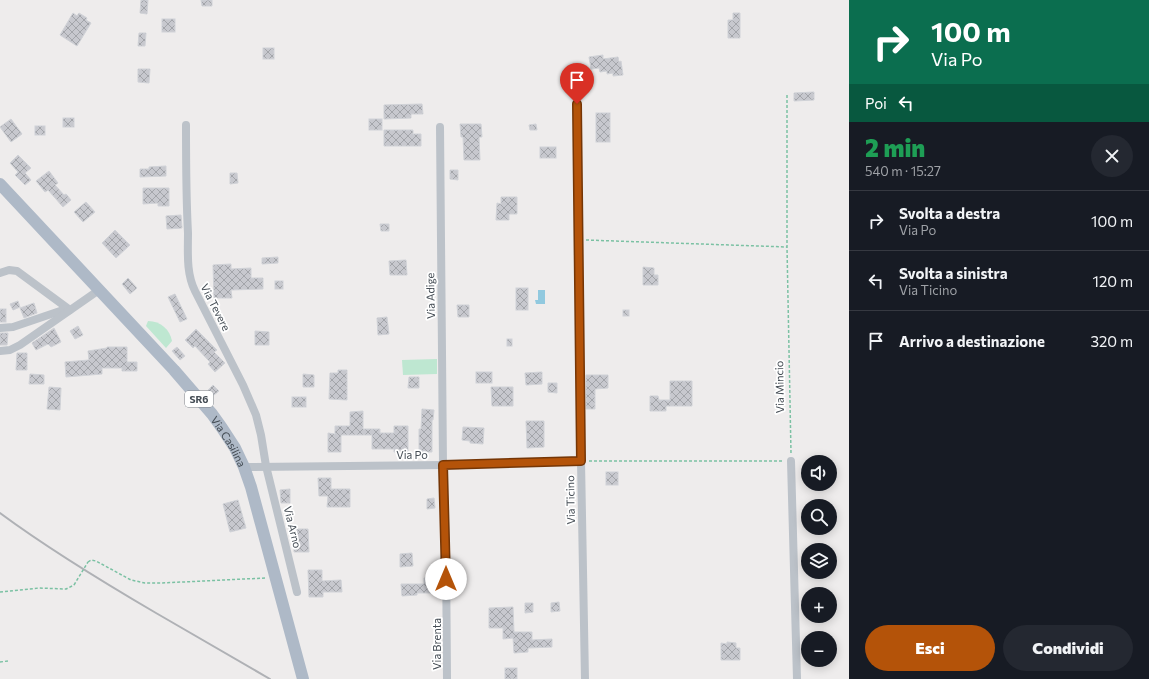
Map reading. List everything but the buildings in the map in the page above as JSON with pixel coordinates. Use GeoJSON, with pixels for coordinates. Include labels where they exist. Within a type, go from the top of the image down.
{"type":"FeatureCollection","features":[{"type":"Feature","properties":{"kind":"main road","name":"Via Casilina"},"geometry":{"type":"LineString","coordinates":[[0,184],[174,370],[212,414],[231,441],[244,467],[255,500],[302,675]]}},
{"type":"Feature","properties":{"kind":"street","name":"Via Ticino"},"geometry":{"type":"LineString","coordinates":[[577,104],[585,679]]}},
{"type":"Feature","properties":{"kind":"street","name":"Via Tevere"},"geometry":{"type":"LineString","coordinates":[[186,125],[186,180],[190,280],[243,385],[254,412],[261,435],[266,466]]}},
{"type":"Feature","properties":{"kind":"street","name":"Via Adige"},"geometry":{"type":"LineString","coordinates":[[440,127],[443,465]]}},
{"type":"Feature","properties":{"kind":"street"},"geometry":{"type":"LineString","coordinates":[[0,273],[9,270],[18,271],[69,309]]}},
{"type":"Feature","properties":{"kind":"street"},"geometry":{"type":"LineString","coordinates":[[0,351],[10,350],[20,345],[69,309],[99,290]]}},
{"type":"Feature","properties":{"kind":"street"},"geometry":{"type":"LineString","coordinates":[[0,328],[13,327],[69,309]]}},
{"type":"Feature","properties":{"kind":"street","name":"Via Po"},"geometry":{"type":"LineString","coordinates":[[244,467],[443,465],[581,461]]}},
{"type":"Feature","properties":{"kind":"street"},"geometry":{"type":"LineString","coordinates":[[791,461],[797,679]]}},
{"type":"Feature","properties":{"kind":"street","name":"Via Brenta"},"geometry":{"type":"LineString","coordinates":[[443,465],[446,550],[447,679]]}},
{"type":"Feature","properties":{"kind":"street","name":"Via Arno"},"geometry":{"type":"LineString","coordinates":[[266,466],[298,592]]}},
{"type":"Feature","properties":{"kind":"path","name":"Via Mincio"},"geometry":{"type":"LineString","coordinates":[[787,95],[787,247],[791,461]]}},
{"type":"Feature","properties":{"kind":"path"},"geometry":{"type":"LineString","coordinates":[[578,240],[787,247]]}},
{"type":"Feature","properties":{"kind":"path"},"geometry":{"type":"LineString","coordinates":[[581,461],[791,461]]}},
{"type":"Feature","properties":{"kind":"path"},"geometry":{"type":"LineString","coordinates":[[0,592],[39,588],[66,588],[74,585],[88,562],[91,560],[96,561],[131,580],[145,583],[266,578],[270,576],[274,570]]}},
{"type":"Feature","properties":{"kind":"path"},"geometry":{"type":"LineString","coordinates":[[0,662],[8,662]]}},
{"type":"Feature","properties":{"kind":"green space"},"geometry":{"type":"Polygon","coordinates":[[[148,321],[161,324],[169,333],[172,341],[166,348],[146,326],[148,321]]]}},
{"type":"Feature","properties":{"kind":"green space"},"geometry":{"type":"Polygon","coordinates":[[[437,359],[437,374],[403,375],[402,360],[437,359]]]}},
{"type":"Feature","properties":{"kind":"water"},"geometry":{"type":"Polygon","coordinates":[[[538,290],[545,290],[545,304],[536,304],[535,300],[538,300],[538,290]]]}},
{"type":"Feature","properties":{"kind":"railway"},"geometry":{"type":"LineString","coordinates":[[0,513],[57,553],[156,613],[270,679]]}},
{"type":"Feature","properties":{"kind":"route"},"geometry":{"type":"LineString","coordinates":[[446,579],[443,465],[581,461],[577,104]]}}]}
